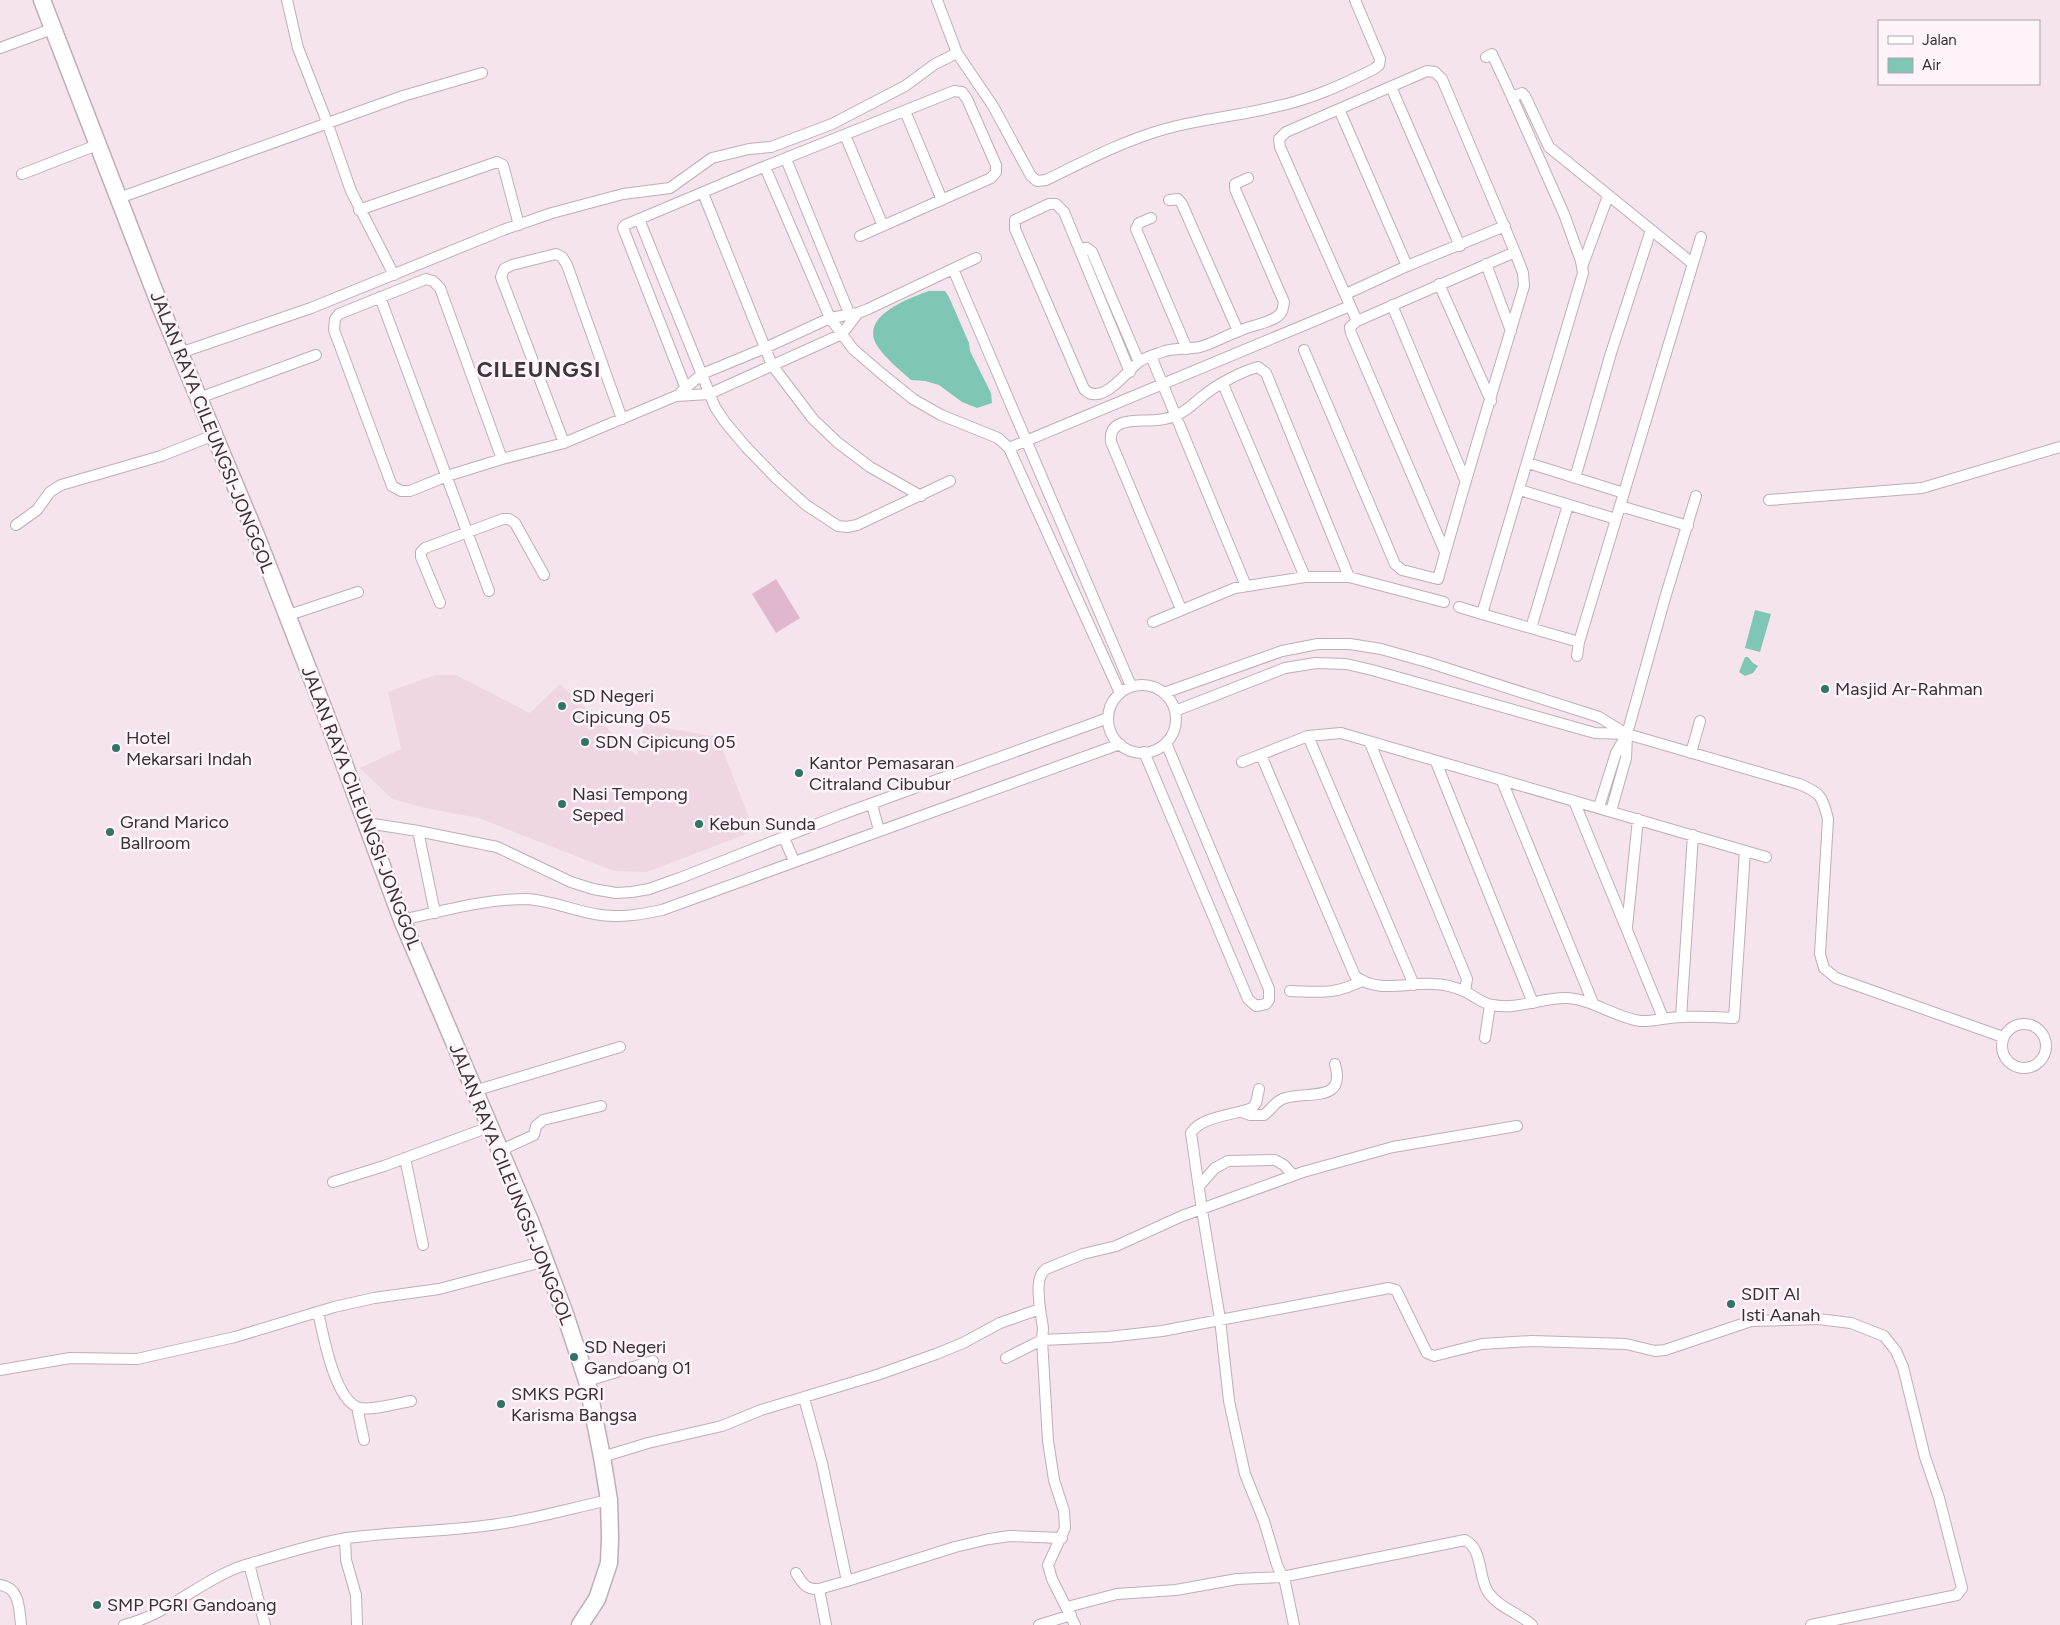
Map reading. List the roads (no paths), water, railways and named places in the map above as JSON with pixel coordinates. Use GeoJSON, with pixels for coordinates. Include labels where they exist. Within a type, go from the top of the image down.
{"type":"FeatureCollection","features":[{"type":"Feature","properties":{"kind":"main road","name":"JALAN RAYA CILEUNGSI-JONGGOL"},"geometry":{"type":"LineString","coordinates":[[42,0],[97,145],[286,616],[367,824],[402,920],[546,1261],[586,1381],[602,1457],[608,1500],[609,1563],[597,1599],[580,1625]]}},
{"type":"Feature","properties":{"kind":"street"},"geometry":{"type":"LineString","coordinates":[[287,0],[298,48],[328,122],[351,191],[359,210],[394,275]]}},
{"type":"Feature","properties":{"kind":"street"},"geometry":{"type":"LineString","coordinates":[[937,0],[957,53],[993,106],[1031,176],[1038,181],[1046,180],[1125,143],[1166,128],[1298,101],[1330,90],[1374,70],[1379,65],[1380,59],[1355,0]]}},
{"type":"Feature","properties":{"kind":"street"},"geometry":{"type":"LineString","coordinates":[[0,48],[52,29]]}},
{"type":"Feature","properties":{"kind":"street"},"geometry":{"type":"LineString","coordinates":[[180,353],[311,308],[519,224],[623,194],[670,188],[712,158],[749,149],[771,148],[832,124],[905,86],[935,64],[957,53]]}},
{"type":"Feature","properties":{"kind":"street"},"geometry":{"type":"LineString","coordinates":[[1486,57],[1492,54],[1512,97],[1564,214],[1582,266]]}},
{"type":"Feature","properties":{"kind":"street"},"geometry":{"type":"LineString","coordinates":[[1304,350],[1396,564],[1402,570],[1438,578],[1465,480],[1491,401],[1524,286],[1524,273],[1442,79],[1435,72],[1427,71],[1286,132],[1279,139],[1280,147],[1346,294],[1356,321]]}},
{"type":"Feature","properties":{"kind":"street"},"geometry":{"type":"LineString","coordinates":[[119,198],[404,96],[482,74]]}},
{"type":"Feature","properties":{"kind":"street"},"geometry":{"type":"LineString","coordinates":[[1391,87],[1460,246]]}},
{"type":"Feature","properties":{"kind":"street"},"geometry":{"type":"LineString","coordinates":[[687,391],[623,228],[628,223],[954,91],[962,92],[967,99],[996,165],[996,172],[992,178],[860,236]]}},
{"type":"Feature","properties":{"kind":"street"},"geometry":{"type":"LineString","coordinates":[[1512,97],[1522,93],[1525,96],[1549,147],[1692,262]]}},
{"type":"Feature","properties":{"kind":"street"},"geometry":{"type":"LineString","coordinates":[[1339,109],[1407,266]]}},
{"type":"Feature","properties":{"kind":"street"},"geometry":{"type":"LineString","coordinates":[[905,111],[942,200]]}},
{"type":"Feature","properties":{"kind":"street"},"geometry":{"type":"LineString","coordinates":[[845,135],[883,226]]}},
{"type":"Feature","properties":{"kind":"street"},"geometry":{"type":"LineString","coordinates":[[22,174],[97,145]]}},
{"type":"Feature","properties":{"kind":"street"},"geometry":{"type":"LineString","coordinates":[[1537,153],[1549,147]]}},
{"type":"Feature","properties":{"kind":"street"},"geometry":{"type":"LineString","coordinates":[[786,159],[853,316]]}},
{"type":"Feature","properties":{"kind":"street"},"geometry":{"type":"LineString","coordinates":[[359,210],[497,162],[503,165],[519,224]]}},
{"type":"Feature","properties":{"kind":"street"},"geometry":{"type":"LineString","coordinates":[[765,167],[830,318],[854,349],[913,398],[941,414],[998,438],[1009,448],[1120,693]]}},
{"type":"Feature","properties":{"kind":"street"},"geometry":{"type":"LineString","coordinates":[[1130,372],[1064,212],[1056,204],[1049,204],[1015,220],[1015,229],[1084,389],[1090,394],[1097,394],[1116,385],[1130,372],[1139,362],[1151,356],[1169,350],[1187,349],[1218,342],[1238,331],[1278,316],[1283,311],[1284,302],[1234,189],[1235,184],[1248,178]]}},
{"type":"Feature","properties":{"kind":"street"},"geometry":{"type":"LineString","coordinates":[[703,193],[772,365],[813,419],[837,442],[870,467],[921,496]]}},
{"type":"Feature","properties":{"kind":"street"},"geometry":{"type":"LineString","coordinates":[[1482,614],[1581,282],[1582,266],[1608,196]]}},
{"type":"Feature","properties":{"kind":"street"},"geometry":{"type":"LineString","coordinates":[[1169,200],[1178,198],[1182,204],[1238,331]]}},
{"type":"Feature","properties":{"kind":"street"},"geometry":{"type":"LineString","coordinates":[[1151,218],[1139,223],[1136,229],[1187,349]]}},
{"type":"Feature","properties":{"kind":"street"},"geometry":{"type":"LineString","coordinates":[[639,219],[714,407],[746,447],[806,505],[830,522],[847,528],[921,496],[950,481]]}},
{"type":"Feature","properties":{"kind":"street"},"geometry":{"type":"LineString","coordinates":[[1346,294],[1407,266],[1460,246],[1505,226]]}},
{"type":"Feature","properties":{"kind":"street"},"geometry":{"type":"LineString","coordinates":[[1576,478],[1611,353],[1651,230]]}},
{"type":"Feature","properties":{"kind":"street"},"geometry":{"type":"LineString","coordinates":[[1577,656],[1692,262],[1701,237]]}},
{"type":"Feature","properties":{"kind":"street"},"geometry":{"type":"LineString","coordinates":[[1078,248],[1086,248],[1092,252],[1139,362]]}},
{"type":"Feature","properties":{"kind":"street"},"geometry":{"type":"LineString","coordinates":[[1446,552],[1350,327],[1356,321],[1392,304],[1515,252]]}},
{"type":"Feature","properties":{"kind":"street"},"geometry":{"type":"LineString","coordinates":[[564,443],[502,277],[504,269],[512,265],[556,254],[562,257],[567,264],[622,419]]}},
{"type":"Feature","properties":{"kind":"street"},"geometry":{"type":"LineString","coordinates":[[502,459],[437,284],[426,279],[339,314],[334,319],[334,330],[392,486],[400,491],[410,491],[447,476],[564,443],[687,391],[702,374],[830,318],[853,316],[976,258]]}},
{"type":"Feature","properties":{"kind":"street"},"geometry":{"type":"LineString","coordinates":[[1486,264],[1511,331]]}},
{"type":"Feature","properties":{"kind":"street"},"geometry":{"type":"LineString","coordinates":[[953,269],[1131,686]]}},
{"type":"Feature","properties":{"kind":"street"},"geometry":{"type":"LineString","coordinates":[[1439,284],[1491,401]]}},
{"type":"Feature","properties":{"kind":"street"},"geometry":{"type":"LineString","coordinates":[[380,297],[489,591]]}},
{"type":"Feature","properties":{"kind":"street"},"geometry":{"type":"LineString","coordinates":[[1392,304],[1465,480]]}},
{"type":"Feature","properties":{"kind":"street"},"geometry":{"type":"LineString","coordinates":[[1009,448],[1350,306]]}},
{"type":"Feature","properties":{"kind":"street"},"geometry":{"type":"LineString","coordinates":[[687,391],[709,394],[842,334],[853,316]]}},
{"type":"Feature","properties":{"kind":"street"},"geometry":{"type":"LineString","coordinates":[[199,398],[316,355]]}},
{"type":"Feature","properties":{"kind":"street"},"geometry":{"type":"LineString","coordinates":[[1151,356],[1246,586]]}},
{"type":"Feature","properties":{"kind":"street"},"geometry":{"type":"LineString","coordinates":[[1181,609],[1111,442],[1110,434],[1114,428],[1127,421],[1156,420],[1176,416],[1212,390],[1250,369],[1258,367],[1266,373],[1349,577]]}},
{"type":"Feature","properties":{"kind":"street"},"geometry":{"type":"LineString","coordinates":[[1223,384],[1305,577]]}},
{"type":"Feature","properties":{"kind":"street"},"geometry":{"type":"LineString","coordinates":[[16,525],[37,510],[50,492],[61,485],[161,456],[214,435]]}},
{"type":"Feature","properties":{"kind":"street"},"geometry":{"type":"LineString","coordinates":[[1770,500],[1922,488],[2060,447]]}},
{"type":"Feature","properties":{"kind":"street"},"geometry":{"type":"LineString","coordinates":[[1528,463],[1624,493]]}},
{"type":"Feature","properties":{"kind":"street"},"geometry":{"type":"LineString","coordinates":[[1520,490],[1616,519]]}},
{"type":"Feature","properties":{"kind":"street"},"geometry":{"type":"LineString","coordinates":[[1610,811],[1626,758],[1627,734],[1696,496]]}},
{"type":"Feature","properties":{"kind":"street"},"geometry":{"type":"LineString","coordinates":[[1531,628],[1568,505]]}},
{"type":"Feature","properties":{"kind":"street"},"geometry":{"type":"LineString","coordinates":[[1620,506],[1688,526]]}},
{"type":"Feature","properties":{"kind":"street"},"geometry":{"type":"LineString","coordinates":[[440,603],[421,557],[421,552],[425,548],[467,534],[502,519],[512,520],[544,575]]}},
{"type":"Feature","properties":{"kind":"street"},"geometry":{"type":"LineString","coordinates":[[1153,622],[1235,588],[1305,577],[1349,577],[1444,602]]}},
{"type":"Feature","properties":{"kind":"street"},"geometry":{"type":"LineString","coordinates":[[286,616],[358,592]]}},
{"type":"Feature","properties":{"kind":"street"},"geometry":{"type":"LineString","coordinates":[[1459,607],[1580,642]]}},
{"type":"Feature","properties":{"kind":"street"},"geometry":{"type":"LineString","coordinates":[[1096,642],[1110,636]]}},
{"type":"Feature","properties":{"kind":"street"},"geometry":{"type":"LineString","coordinates":[[1164,693],[1282,651],[1318,644],[1350,644],[1427,662],[1599,717],[1627,734],[1815,790],[1823,801],[1828,819],[1820,954],[1824,968],[1836,978],[2003,1038]]}},
{"type":"Feature","properties":{"kind":"street"},"geometry":{"type":"LineString","coordinates":[[1175,711],[1285,668],[1316,663],[1346,664],[1595,733],[1627,734]]}},
{"type":"Feature","properties":{"kind":"street"},"geometry":{"type":"LineString","coordinates":[[1141,685],[1151,686],[1164,693],[1171,701],[1175,711],[1175,728],[1166,743],[1158,749],[1144,752],[1131,750],[1120,744],[1111,732],[1108,718],[1111,704],[1120,693],[1131,686],[1141,685]]}},
{"type":"Feature","properties":{"kind":"street"},"geometry":{"type":"LineString","coordinates":[[367,824],[418,831],[498,847],[571,882],[594,889],[616,892],[649,889],[840,815],[1108,718]]}},
{"type":"Feature","properties":{"kind":"street"},"geometry":{"type":"LineString","coordinates":[[1691,753],[1700,721]]}},
{"type":"Feature","properties":{"kind":"street"},"geometry":{"type":"LineString","coordinates":[[1242,762],[1308,736],[1340,733],[1766,857]]}},
{"type":"Feature","properties":{"kind":"street"},"geometry":{"type":"LineString","coordinates":[[1599,808],[1616,753],[1627,734]]}},
{"type":"Feature","properties":{"kind":"street"},"geometry":{"type":"LineString","coordinates":[[1308,736],[1414,985]]}},
{"type":"Feature","properties":{"kind":"street"},"geometry":{"type":"LineString","coordinates":[[1144,752],[1248,998],[1256,1006],[1266,1004],[1269,1000],[1269,989],[1166,743]]}},
{"type":"Feature","properties":{"kind":"street"},"geometry":{"type":"LineString","coordinates":[[1370,743],[1468,979],[1465,992]]}},
{"type":"Feature","properties":{"kind":"street"},"geometry":{"type":"LineString","coordinates":[[402,920],[489,901],[528,899],[568,906],[602,915],[637,916],[662,910],[1120,744]]}},
{"type":"Feature","properties":{"kind":"street"},"geometry":{"type":"LineString","coordinates":[[1261,755],[1355,976],[1362,981],[1390,987],[1431,983],[1450,986],[1490,1005],[1519,1006],[1567,998],[1593,1003],[1616,1014],[1641,1021],[1681,1017],[1734,1018],[1745,851]]}},
{"type":"Feature","properties":{"kind":"street"},"geometry":{"type":"LineString","coordinates":[[1436,762],[1533,1003]]}},
{"type":"Feature","properties":{"kind":"street"},"geometry":{"type":"LineString","coordinates":[[1502,781],[1593,1003]]}},
{"type":"Feature","properties":{"kind":"street"},"geometry":{"type":"LineString","coordinates":[[1574,801],[1663,1018]]}},
{"type":"Feature","properties":{"kind":"street"},"geometry":{"type":"LineString","coordinates":[[872,805],[880,830]]}},
{"type":"Feature","properties":{"kind":"street"},"geometry":{"type":"LineString","coordinates":[[1627,930],[1638,819]]}},
{"type":"Feature","properties":{"kind":"street"},"geometry":{"type":"LineString","coordinates":[[418,831],[435,913]]}},
{"type":"Feature","properties":{"kind":"street"},"geometry":{"type":"LineString","coordinates":[[1681,1017],[1693,836]]}},
{"type":"Feature","properties":{"kind":"street"},"geometry":{"type":"LineString","coordinates":[[784,838],[794,861]]}},
{"type":"Feature","properties":{"kind":"street"},"geometry":{"type":"LineString","coordinates":[[1290,991],[1331,993],[1344,990],[1362,981]]}},
{"type":"Feature","properties":{"kind":"street"},"geometry":{"type":"LineString","coordinates":[[1485,1038],[1490,1005]]}},
{"type":"Feature","properties":{"kind":"street"},"geometry":{"type":"LineString","coordinates":[[2020,1024],[2031,1025],[2040,1031],[2046,1041],[2045,1052],[2040,1062],[2030,1068],[2019,1068],[2008,1062],[2002,1051],[2003,1038],[2010,1029],[2020,1024]]}},
{"type":"Feature","properties":{"kind":"street"},"geometry":{"type":"LineString","coordinates":[[474,1091],[620,1047]]}},
{"type":"Feature","properties":{"kind":"street"},"geometry":{"type":"LineString","coordinates":[[1242,1112],[1250,1115],[1264,1114],[1278,1101],[1300,1095],[1325,1093],[1333,1090],[1337,1086],[1338,1076],[1335,1064]]}},
{"type":"Feature","properties":{"kind":"street"},"geometry":{"type":"LineString","coordinates":[[1260,1088],[1256,1103],[1252,1108],[1197,1126],[1191,1133],[1220,1319],[1229,1401],[1245,1474],[1264,1521],[1288,1593],[1294,1625]]}},
{"type":"Feature","properties":{"kind":"street"},"geometry":{"type":"LineString","coordinates":[[499,1151],[534,1135],[536,1126],[543,1120],[601,1106]]}},
{"type":"Feature","properties":{"kind":"street"},"geometry":{"type":"LineString","coordinates":[[1071,1616],[1052,1579],[1048,1566],[1065,1528],[1064,1511],[1054,1480],[1048,1441],[1042,1340],[1044,1328],[1040,1309],[1039,1284],[1042,1272],[1083,1254],[1116,1246],[1182,1216],[1293,1175],[1393,1147],[1483,1134],[1517,1126]]}},
{"type":"Feature","properties":{"kind":"street"},"geometry":{"type":"LineString","coordinates":[[333,1182],[489,1128]]}},
{"type":"Feature","properties":{"kind":"street"},"geometry":{"type":"LineString","coordinates":[[405,1158],[423,1245]]}},
{"type":"Feature","properties":{"kind":"street"},"geometry":{"type":"LineString","coordinates":[[1199,1186],[1215,1168],[1228,1161],[1275,1160],[1284,1164],[1293,1175]]}},
{"type":"Feature","properties":{"kind":"street"},"geometry":{"type":"LineString","coordinates":[[0,1370],[70,1358],[137,1359],[235,1337],[318,1312],[374,1298],[439,1289],[546,1261]]}},
{"type":"Feature","properties":{"kind":"street"},"geometry":{"type":"LineString","coordinates":[[1006,1358],[1042,1340],[1108,1337],[1153,1332],[1389,1288],[1396,1290],[1422,1345],[1428,1353],[1434,1356],[1482,1344],[1532,1341],[1626,1344],[1655,1352],[1751,1321],[1818,1319],[1850,1323],[1884,1336],[1891,1343],[1903,1367],[1925,1457],[1939,1498],[1962,1588],[1957,1595],[1851,1620],[1811,1625]]}},
{"type":"Feature","properties":{"kind":"street"},"geometry":{"type":"LineString","coordinates":[[602,1457],[648,1443],[722,1426],[753,1413],[936,1354],[963,1343],[1000,1323],[1040,1309]]}},
{"type":"Feature","properties":{"kind":"street"},"geometry":{"type":"LineString","coordinates":[[318,1312],[336,1380],[343,1392],[357,1407],[364,1440]]}},
{"type":"Feature","properties":{"kind":"street"},"geometry":{"type":"LineString","coordinates":[[586,1381],[652,1361]]}},
{"type":"Feature","properties":{"kind":"street"},"geometry":{"type":"LineString","coordinates":[[804,1398],[822,1463],[847,1581]]}},
{"type":"Feature","properties":{"kind":"street"},"geometry":{"type":"LineString","coordinates":[[357,1407],[366,1408],[411,1401]]}},
{"type":"Feature","properties":{"kind":"street"},"geometry":{"type":"LineString","coordinates":[[124,1625],[137,1622],[160,1612],[220,1575],[249,1564],[345,1538],[498,1524],[608,1500]]}},
{"type":"Feature","properties":{"kind":"street"},"geometry":{"type":"LineString","coordinates":[[796,1573],[807,1588],[819,1589],[955,1547],[989,1539],[1010,1536],[1062,1538]]}},
{"type":"Feature","properties":{"kind":"street"},"geometry":{"type":"LineString","coordinates":[[345,1538],[346,1560],[356,1595],[357,1625]]}},
{"type":"Feature","properties":{"kind":"street"},"geometry":{"type":"LineString","coordinates":[[1039,1625],[1071,1616],[1107,1596],[1176,1590],[1237,1579],[1282,1577],[1465,1540],[1474,1548],[1488,1593],[1503,1606],[1532,1625]]}},
{"type":"Feature","properties":{"kind":"street"},"geometry":{"type":"LineString","coordinates":[[249,1564],[265,1625]]}},
{"type":"Feature","properties":{"kind":"street"},"geometry":{"type":"LineString","coordinates":[[0,1585],[13,1590],[17,1596],[21,1625]]}},
{"type":"Feature","properties":{"kind":"street"},"geometry":{"type":"LineString","coordinates":[[819,1589],[826,1625]]}},
{"type":"Feature","properties":{"kind":"water"},"geometry":{"type":"Polygon","coordinates":[[[929,291],[945,291],[949,297],[969,343],[970,351],[991,393],[992,403],[977,408],[962,402],[939,385],[911,380],[889,361],[878,347],[873,336],[874,327],[880,318],[888,310],[910,298],[929,291]]]}},
{"type":"Feature","properties":{"kind":"water"},"geometry":{"type":"Polygon","coordinates":[[[1755,610],[1771,614],[1760,652],[1745,648],[1755,610]]]}},
{"type":"Feature","properties":{"kind":"water"},"geometry":{"type":"Polygon","coordinates":[[[1745,657],[1748,657],[1758,666],[1753,673],[1745,676],[1739,672],[1745,657]]]}},
{"type":"Feature","properties":{"kind":"place","name":"Masjid Ar-Rahman"},"geometry":{"type":"Point","coordinates":[1825,689]}},
{"type":"Feature","properties":{"kind":"place","name":"SD Negeri Cipicung 05"},"geometry":{"type":"Point","coordinates":[562,706]}},
{"type":"Feature","properties":{"kind":"place","name":"SDN Cipicung 05"},"geometry":{"type":"Point","coordinates":[585,742]}},
{"type":"Feature","properties":{"kind":"place","name":"Hotel Mekarsari Indah"},"geometry":{"type":"Point","coordinates":[116,748]}},
{"type":"Feature","properties":{"kind":"place","name":"Kantor Pemasaran Citraland Cibubur"},"geometry":{"type":"Point","coordinates":[799,773]}},
{"type":"Feature","properties":{"kind":"place","name":"Nasi Tempong Seped"},"geometry":{"type":"Point","coordinates":[562,804]}},
{"type":"Feature","properties":{"kind":"place","name":"Kebun Sunda"},"geometry":{"type":"Point","coordinates":[699,824]}},
{"type":"Feature","properties":{"kind":"place","name":"Grand Marico Ballroom"},"geometry":{"type":"Point","coordinates":[110,832]}},
{"type":"Feature","properties":{"kind":"place","name":"SDIT Al Isti Aanah"},"geometry":{"type":"Point","coordinates":[1731,1304]}},
{"type":"Feature","properties":{"kind":"place","name":"SD Negeri Gandoang 01"},"geometry":{"type":"Point","coordinates":[574,1357]}},
{"type":"Feature","properties":{"kind":"place","name":"SMKS PGRI Karisma Bangsa"},"geometry":{"type":"Point","coordinates":[501,1404]}},
{"type":"Feature","properties":{"kind":"place","name":"SMP PGRI Gandoang"},"geometry":{"type":"Point","coordinates":[97,1605]}},
{"type":"Feature","properties":{"kind":"district","name":"CILEUNGSI"},"geometry":{"type":"Point","coordinates":[539,369]}}]}
